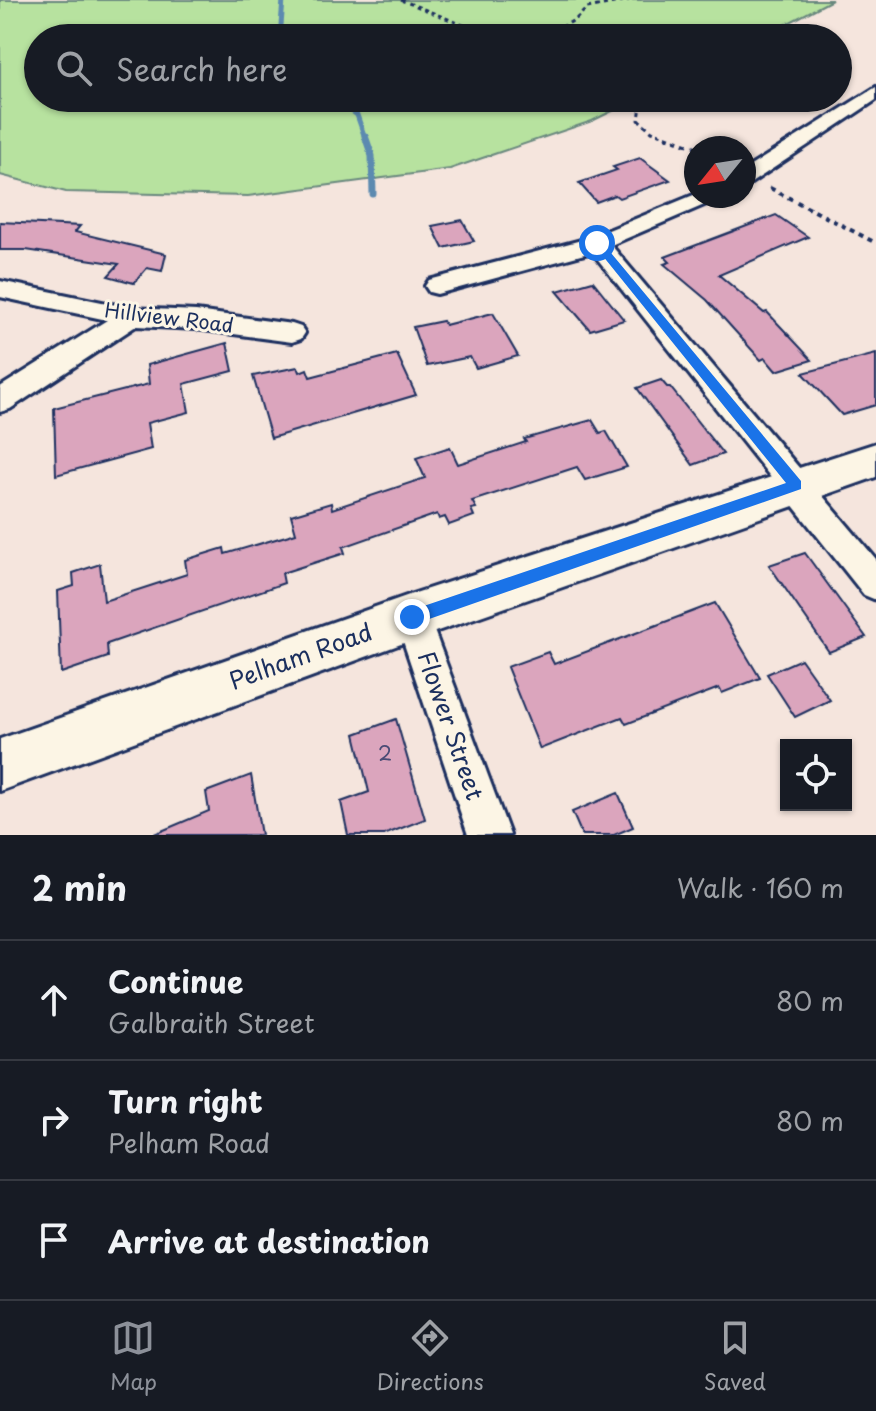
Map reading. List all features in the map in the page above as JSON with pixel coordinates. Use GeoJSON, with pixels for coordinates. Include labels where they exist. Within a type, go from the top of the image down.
{"type":"FeatureCollection","features":[{"type":"Feature","properties":{"kind":"main road","name":"Pelham Road"},"geometry":{"type":"LineString","coordinates":[[0,765],[412,617],[876,460]]}},
{"type":"Feature","properties":{"kind":"street"},"geometry":{"type":"LineString","coordinates":[[852,108],[876,92]]}},
{"type":"Feature","properties":{"kind":"street"},"geometry":{"type":"LineString","coordinates":[[756,171],[846,112]]}},
{"type":"Feature","properties":{"kind":"street"},"geometry":{"type":"LineString","coordinates":[[437,286],[597,243],[684,206]]}},
{"type":"Feature","properties":{"kind":"street"},"geometry":{"type":"LineString","coordinates":[[597,243],[876,584]]}},
{"type":"Feature","properties":{"kind":"street","name":"Hillview Road"},"geometry":{"type":"LineString","coordinates":[[0,289],[131,317],[196,320],[292,333]]}},
{"type":"Feature","properties":{"kind":"street"},"geometry":{"type":"LineString","coordinates":[[0,401],[131,317]]}},
{"type":"Feature","properties":{"kind":"street","name":"Flower Street"},"geometry":{"type":"LineString","coordinates":[[412,617],[489,835]]}},
{"type":"Feature","properties":{"kind":"path"},"geometry":{"type":"LineString","coordinates":[[401,0],[458,24]]}},
{"type":"Feature","properties":{"kind":"path"},"geometry":{"type":"LineString","coordinates":[[568,24],[587,8],[629,0]]}},
{"type":"Feature","properties":{"kind":"path"},"geometry":{"type":"LineString","coordinates":[[640,112],[639,120],[652,131],[684,143]]}},
{"type":"Feature","properties":{"kind":"path"},"geometry":{"type":"LineString","coordinates":[[756,179],[876,243]]}},
{"type":"Feature","properties":{"kind":"green space"},"geometry":{"type":"Polygon","coordinates":[[[0,0],[832,0],[787,24],[24,24],[24,112],[610,112],[450,169],[248,196],[66,192],[0,175],[0,0]]]}},
{"type":"Feature","properties":{"kind":"building"},"geometry":{"type":"Polygon","coordinates":[[[640,158],[670,180],[619,198],[615,195],[596,202],[579,183],[617,170],[613,167],[640,158]]]}},
{"type":"Feature","properties":{"kind":"building"},"geometry":{"type":"Polygon","coordinates":[[[776,215],[808,237],[719,275],[764,313],[767,312],[812,360],[776,371],[765,358],[761,360],[707,300],[664,264],[670,262],[665,257],[776,215]]]}},
{"type":"Feature","properties":{"kind":"building"},"geometry":{"type":"Polygon","coordinates":[[[462,220],[474,241],[443,248],[432,226],[462,220]]]}},
{"type":"Feature","properties":{"kind":"building"},"geometry":{"type":"Polygon","coordinates":[[[0,222],[80,226],[75,232],[166,254],[162,271],[147,268],[134,283],[108,276],[119,264],[26,250],[0,250],[0,222]]]}},
{"type":"Feature","properties":{"kind":"building"},"geometry":{"type":"Polygon","coordinates":[[[593,281],[624,320],[590,330],[557,291],[593,281]]]}},
{"type":"Feature","properties":{"kind":"building"},"geometry":{"type":"Polygon","coordinates":[[[493,313],[518,356],[476,368],[470,357],[427,366],[413,327],[443,321],[445,325],[493,313]]]}},
{"type":"Feature","properties":{"kind":"building"},"geometry":{"type":"Polygon","coordinates":[[[227,343],[233,371],[184,384],[189,412],[147,423],[151,449],[56,475],[54,408],[149,384],[147,365],[227,343]]]}},
{"type":"Feature","properties":{"kind":"building"},"geometry":{"type":"Polygon","coordinates":[[[397,354],[416,395],[271,438],[253,376],[298,367],[300,372],[307,369],[310,377],[397,354]]]}},
{"type":"Feature","properties":{"kind":"building"},"geometry":{"type":"Polygon","coordinates":[[[876,354],[876,405],[842,415],[803,373],[876,354]]]}},
{"type":"Feature","properties":{"kind":"building"},"geometry":{"type":"Polygon","coordinates":[[[661,380],[670,387],[723,454],[693,465],[637,388],[661,380]]]}},
{"type":"Feature","properties":{"kind":"building"},"geometry":{"type":"Polygon","coordinates":[[[592,420],[600,433],[606,431],[627,467],[585,480],[577,467],[472,501],[476,508],[471,509],[474,516],[449,525],[445,517],[439,519],[437,514],[343,547],[345,553],[282,573],[284,583],[107,644],[108,657],[61,673],[58,591],[74,586],[73,573],[100,564],[104,601],[187,574],[185,560],[224,548],[225,554],[296,533],[291,515],[331,503],[332,509],[425,478],[416,458],[450,447],[458,464],[526,442],[524,439],[592,420]]]}},
{"type":"Feature","properties":{"kind":"building"},"geometry":{"type":"Polygon","coordinates":[[[805,553],[866,637],[829,652],[769,565],[805,553]]]}},
{"type":"Feature","properties":{"kind":"building"},"geometry":{"type":"Polygon","coordinates":[[[715,603],[760,678],[722,693],[719,688],[626,724],[622,717],[540,749],[507,667],[548,652],[554,664],[715,603]]]}},
{"type":"Feature","properties":{"kind":"building"},"geometry":{"type":"Polygon","coordinates":[[[801,659],[830,700],[795,717],[767,674],[801,659]]]}},
{"type":"Feature","properties":{"kind":"building"},"geometry":{"type":"Polygon","coordinates":[[[396,719],[425,819],[384,835],[348,835],[341,802],[369,792],[355,734],[396,719]]]}},
{"type":"Feature","properties":{"kind":"building"},"geometry":{"type":"Polygon","coordinates":[[[251,775],[261,835],[152,835],[209,811],[206,792],[251,775]]]}},
{"type":"Feature","properties":{"kind":"building"},"geometry":{"type":"Polygon","coordinates":[[[618,793],[633,827],[614,835],[582,835],[572,812],[618,793]]]}},
{"type":"Feature","properties":{"kind":"waterway"},"geometry":{"type":"LineString","coordinates":[[281,24],[283,0]]}},
{"type":"Feature","properties":{"kind":"waterway"},"geometry":{"type":"LineString","coordinates":[[353,112],[357,115],[365,138]]}},
{"type":"Feature","properties":{"kind":"waterway"},"geometry":{"type":"LineString","coordinates":[[365,136],[372,156],[373,194]]}},
{"type":"Feature","properties":{"kind":"route"},"geometry":{"type":"LineString","coordinates":[[412,617],[796,485],[597,243]]}}]}
